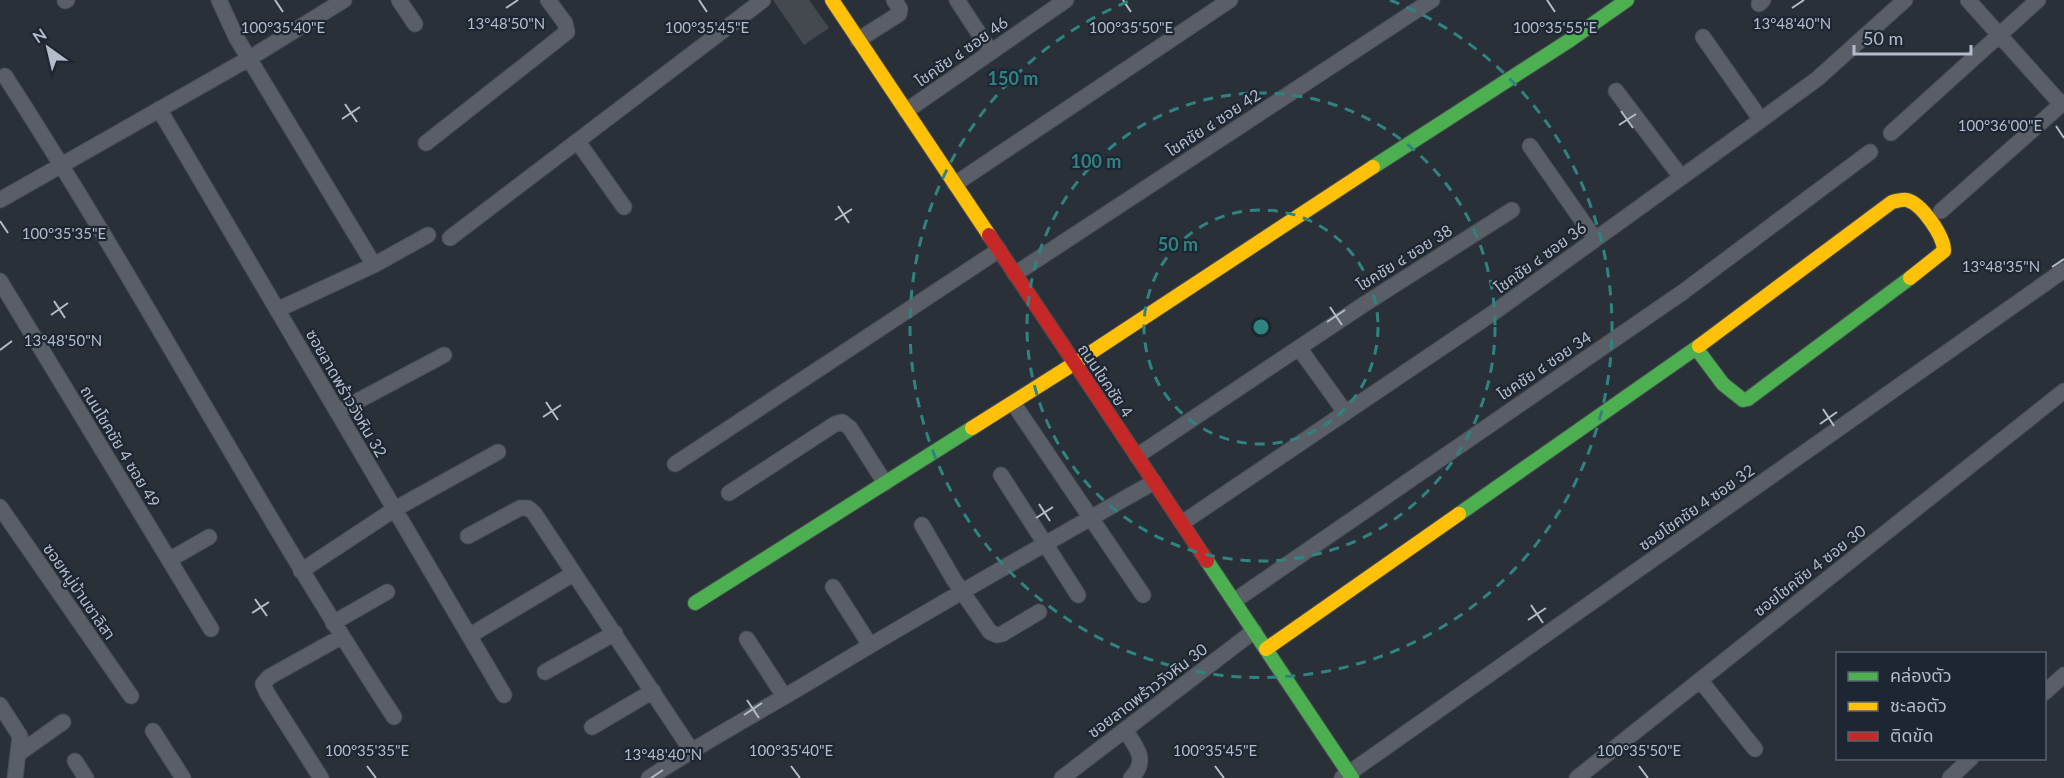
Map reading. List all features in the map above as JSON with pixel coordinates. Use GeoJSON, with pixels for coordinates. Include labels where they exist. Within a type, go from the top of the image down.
{"type":"FeatureCollection","features":[{"type":"Feature","properties":{"kind":"street"},"geometry":{"type":"LineString","coordinates":[[219,0],[236,36],[374,265]]}},
{"type":"Feature","properties":{"kind":"street"},"geometry":{"type":"LineString","coordinates":[[0,200],[250,58],[344,0]]}},
{"type":"Feature","properties":{"kind":"street"},"geometry":{"type":"LineString","coordinates":[[399,0],[415,24]]}},
{"type":"Feature","properties":{"kind":"street"},"geometry":{"type":"LineString","coordinates":[[426,143],[567,32],[565,23],[548,0]]}},
{"type":"Feature","properties":{"kind":"street"},"geometry":{"type":"LineString","coordinates":[[450,238],[763,0]]}},
{"type":"Feature","properties":{"kind":"street","name":"ถนนโชคชัย 4"},"geometry":{"type":"LineString","coordinates":[[832,0],[1266,649],[1348,776]]}},
{"type":"Feature","properties":{"kind":"street"},"geometry":{"type":"LineString","coordinates":[[858,40],[899,14],[900,9],[894,0]]}},
{"type":"Feature","properties":{"kind":"street"},"geometry":{"type":"LineString","coordinates":[[957,0],[991,52]]}},
{"type":"Feature","properties":{"kind":"street","name":"โชคชัย ๔ ซอย 46"},"geometry":{"type":"LineString","coordinates":[[906,111],[1066,0]]}},
{"type":"Feature","properties":{"kind":"street"},"geometry":{"type":"LineString","coordinates":[[955,184],[1230,0]]}},
{"type":"Feature","properties":{"kind":"street","name":"โชคชัย ๔ ซอย 42"},"geometry":{"type":"LineString","coordinates":[[1015,274],[1432,0]]}},
{"type":"Feature","properties":{"kind":"street"},"geometry":{"type":"LineString","coordinates":[[695,603],[1075,363],[1570,40],[1627,0]]}},
{"type":"Feature","properties":{"kind":"street","name":"โชคชัย ๔ ซอย 36"},"geometry":{"type":"LineString","coordinates":[[1182,523],[1494,313],[1761,120],[1817,79],[1905,0]]}},
{"type":"Feature","properties":{"kind":"street"},"geometry":{"type":"LineString","coordinates":[[1941,211],[2063,103],[1968,0]]}},
{"type":"Feature","properties":{"kind":"street"},"geometry":{"type":"LineString","coordinates":[[1891,133],[2038,0]]}},
{"type":"Feature","properties":{"kind":"street"},"geometry":{"type":"LineString","coordinates":[[1703,37],[1761,120]]}},
{"type":"Feature","properties":{"kind":"street"},"geometry":{"type":"LineString","coordinates":[[5,76],[63,165],[341,637],[394,717]]}},
{"type":"Feature","properties":{"kind":"street"},"geometry":{"type":"LineString","coordinates":[[1616,91],[1681,177]]}},
{"type":"Feature","properties":{"kind":"street","name":"ซอยลาดพร้าววังหิน 32"},"geometry":{"type":"LineString","coordinates":[[159,109],[504,695]]}},
{"type":"Feature","properties":{"kind":"street"},"geometry":{"type":"LineString","coordinates":[[578,142],[624,207]]}},
{"type":"Feature","properties":{"kind":"street"},"geometry":{"type":"LineString","coordinates":[[1530,146],[1595,239]]}},
{"type":"Feature","properties":{"kind":"street","name":"โชคชัย ๔ ซอย 34"},"geometry":{"type":"LineString","coordinates":[[1234,601],[1683,292],[1870,152]]}},
{"type":"Feature","properties":{"kind":"street"},"geometry":{"type":"LineString","coordinates":[[1266,649],[1696,348],[1892,202],[1902,199],[1920,209],[1944,243],[1944,251],[1939,256],[1748,399],[1743,400],[1731,392],[1696,348]]}},
{"type":"Feature","properties":{"kind":"street","name":"โชคชัย ๔ ซอย 38"},"geometry":{"type":"LineString","coordinates":[[1137,456],[1363,305],[1512,210]]}},
{"type":"Feature","properties":{"kind":"street"},"geometry":{"type":"LineString","coordinates":[[277,310],[374,265],[428,235]]}},
{"type":"Feature","properties":{"kind":"street"},"geometry":{"type":"LineString","coordinates":[[675,464],[999,250]]}},
{"type":"Feature","properties":{"kind":"street","name":"ซอยโชคชัย 4 ซอย 32"},"geometry":{"type":"LineString","coordinates":[[1348,776],[2064,270]]}},
{"type":"Feature","properties":{"kind":"street","name":"ถนนโชคชัย 4 ซอย 49"},"geometry":{"type":"LineString","coordinates":[[0,281],[211,629]]}},
{"type":"Feature","properties":{"kind":"street"},"geometry":{"type":"LineString","coordinates":[[1299,348],[1345,412]]}},
{"type":"Feature","properties":{"kind":"street"},"geometry":{"type":"LineString","coordinates":[[338,412],[444,355]]}},
{"type":"Feature","properties":{"kind":"street","name":"ซอยโชคชัย 4 ซอย 30"},"geometry":{"type":"LineString","coordinates":[[1577,778],[2064,391]]}},
{"type":"Feature","properties":{"kind":"street"},"geometry":{"type":"LineString","coordinates":[[1013,403],[1143,595]]}},
{"type":"Feature","properties":{"kind":"street"},"geometry":{"type":"LineString","coordinates":[[729,493],[834,424],[842,422],[850,428],[885,483]]}},
{"type":"Feature","properties":{"kind":"street"},"geometry":{"type":"LineString","coordinates":[[301,571],[394,509],[498,452]]}},
{"type":"Feature","properties":{"kind":"street"},"geometry":{"type":"LineString","coordinates":[[1001,475],[1078,595]]}},
{"type":"Feature","properties":{"kind":"street"},"geometry":{"type":"LineString","coordinates":[[649,778],[691,750],[962,590],[1154,482]]}},
{"type":"Feature","properties":{"kind":"street","name":"ซอยหมู่บ้านชาลิสา"},"geometry":{"type":"LineString","coordinates":[[0,507],[131,696]]}},
{"type":"Feature","properties":{"kind":"street"},"geometry":{"type":"LineString","coordinates":[[468,536],[520,508],[528,508],[534,513],[691,750]]}},
{"type":"Feature","properties":{"kind":"street"},"geometry":{"type":"LineString","coordinates":[[922,525],[990,632],[997,635],[1039,612]]}},
{"type":"Feature","properties":{"kind":"street"},"geometry":{"type":"LineString","coordinates":[[169,560],[209,537]]}},
{"type":"Feature","properties":{"kind":"street"},"geometry":{"type":"LineString","coordinates":[[469,636],[573,574]]}},
{"type":"Feature","properties":{"kind":"street"},"geometry":{"type":"LineString","coordinates":[[833,587],[870,645]]}},
{"type":"Feature","properties":{"kind":"street"},"geometry":{"type":"LineString","coordinates":[[333,623],[387,592]]}},
{"type":"Feature","properties":{"kind":"street","name":"ซอยลาดพร้าววังหิน 30"},"geometry":{"type":"LineString","coordinates":[[1073,775],[1125,730],[1254,632]]}},
{"type":"Feature","properties":{"kind":"street"},"geometry":{"type":"LineString","coordinates":[[546,672],[615,633]]}},
{"type":"Feature","properties":{"kind":"street"},"geometry":{"type":"LineString","coordinates":[[321,778],[263,684],[269,677],[341,637]]}},
{"type":"Feature","properties":{"kind":"street"},"geometry":{"type":"LineString","coordinates":[[747,639],[784,696]]}},
{"type":"Feature","properties":{"kind":"street"},"geometry":{"type":"LineString","coordinates":[[2046,691],[2064,675]]}},
{"type":"Feature","properties":{"kind":"street"},"geometry":{"type":"LineString","coordinates":[[1700,680],[1755,749]]}},
{"type":"Feature","properties":{"kind":"street"},"geometry":{"type":"LineString","coordinates":[[592,727],[653,692]]}},
{"type":"Feature","properties":{"kind":"street"},"geometry":{"type":"LineString","coordinates":[[0,705],[20,736],[15,778]]}},
{"type":"Feature","properties":{"kind":"street"},"geometry":{"type":"LineString","coordinates":[[18,754],[63,722]]}},
{"type":"Feature","properties":{"kind":"street"},"geometry":{"type":"LineString","coordinates":[[1125,730],[1138,749],[1141,759],[1137,772],[1131,778]]}},
{"type":"Feature","properties":{"kind":"street"},"geometry":{"type":"LineString","coordinates":[[153,731],[183,778]]}},
{"type":"Feature","properties":{"kind":"street"},"geometry":{"type":"LineString","coordinates":[[1950,778],[1970,760]]}},
{"type":"Feature","properties":{"kind":"street"},"geometry":{"type":"LineString","coordinates":[[75,761],[86,778]]}},
{"type":"Feature","properties":{"kind":"building"},"geometry":{"type":"Polygon","coordinates":[[[773,0],[809,0],[829,28],[804,45],[773,0]]]}},
{"type":"Feature","properties":{"kind":"traffic: fast"},"geometry":{"type":"LineString","coordinates":[[1373,167],[1570,40],[1627,0]]}},
{"type":"Feature","properties":{"kind":"traffic: fast"},"geometry":{"type":"LineString","coordinates":[[1696,348],[1723,384],[1743,400],[1748,399],[1910,278]]}},
{"type":"Feature","properties":{"kind":"traffic: fast"},"geometry":{"type":"LineString","coordinates":[[1459,514],[1699,346]]}},
{"type":"Feature","properties":{"kind":"traffic: fast"},"geometry":{"type":"LineString","coordinates":[[695,603],[972,428]]}},
{"type":"Feature","properties":{"kind":"traffic: fast"},"geometry":{"type":"LineString","coordinates":[[1207,561],[1352,778]]}},
{"type":"Feature","properties":{"kind":"traffic: slow"},"geometry":{"type":"LineString","coordinates":[[832,0],[989,235]]}},
{"type":"Feature","properties":{"kind":"traffic: slow"},"geometry":{"type":"LineString","coordinates":[[972,428],[1373,167]]}},
{"type":"Feature","properties":{"kind":"traffic: slow"},"geometry":{"type":"LineString","coordinates":[[1699,346],[1892,202],[1901,200],[1913,203],[1925,214],[1936,229],[1944,251],[1910,278]]}},
{"type":"Feature","properties":{"kind":"traffic: slow"},"geometry":{"type":"LineString","coordinates":[[1266,649],[1459,514]]}},
{"type":"Feature","properties":{"kind":"traffic: jam"},"geometry":{"type":"LineString","coordinates":[[989,235],[1207,561]]}}]}
